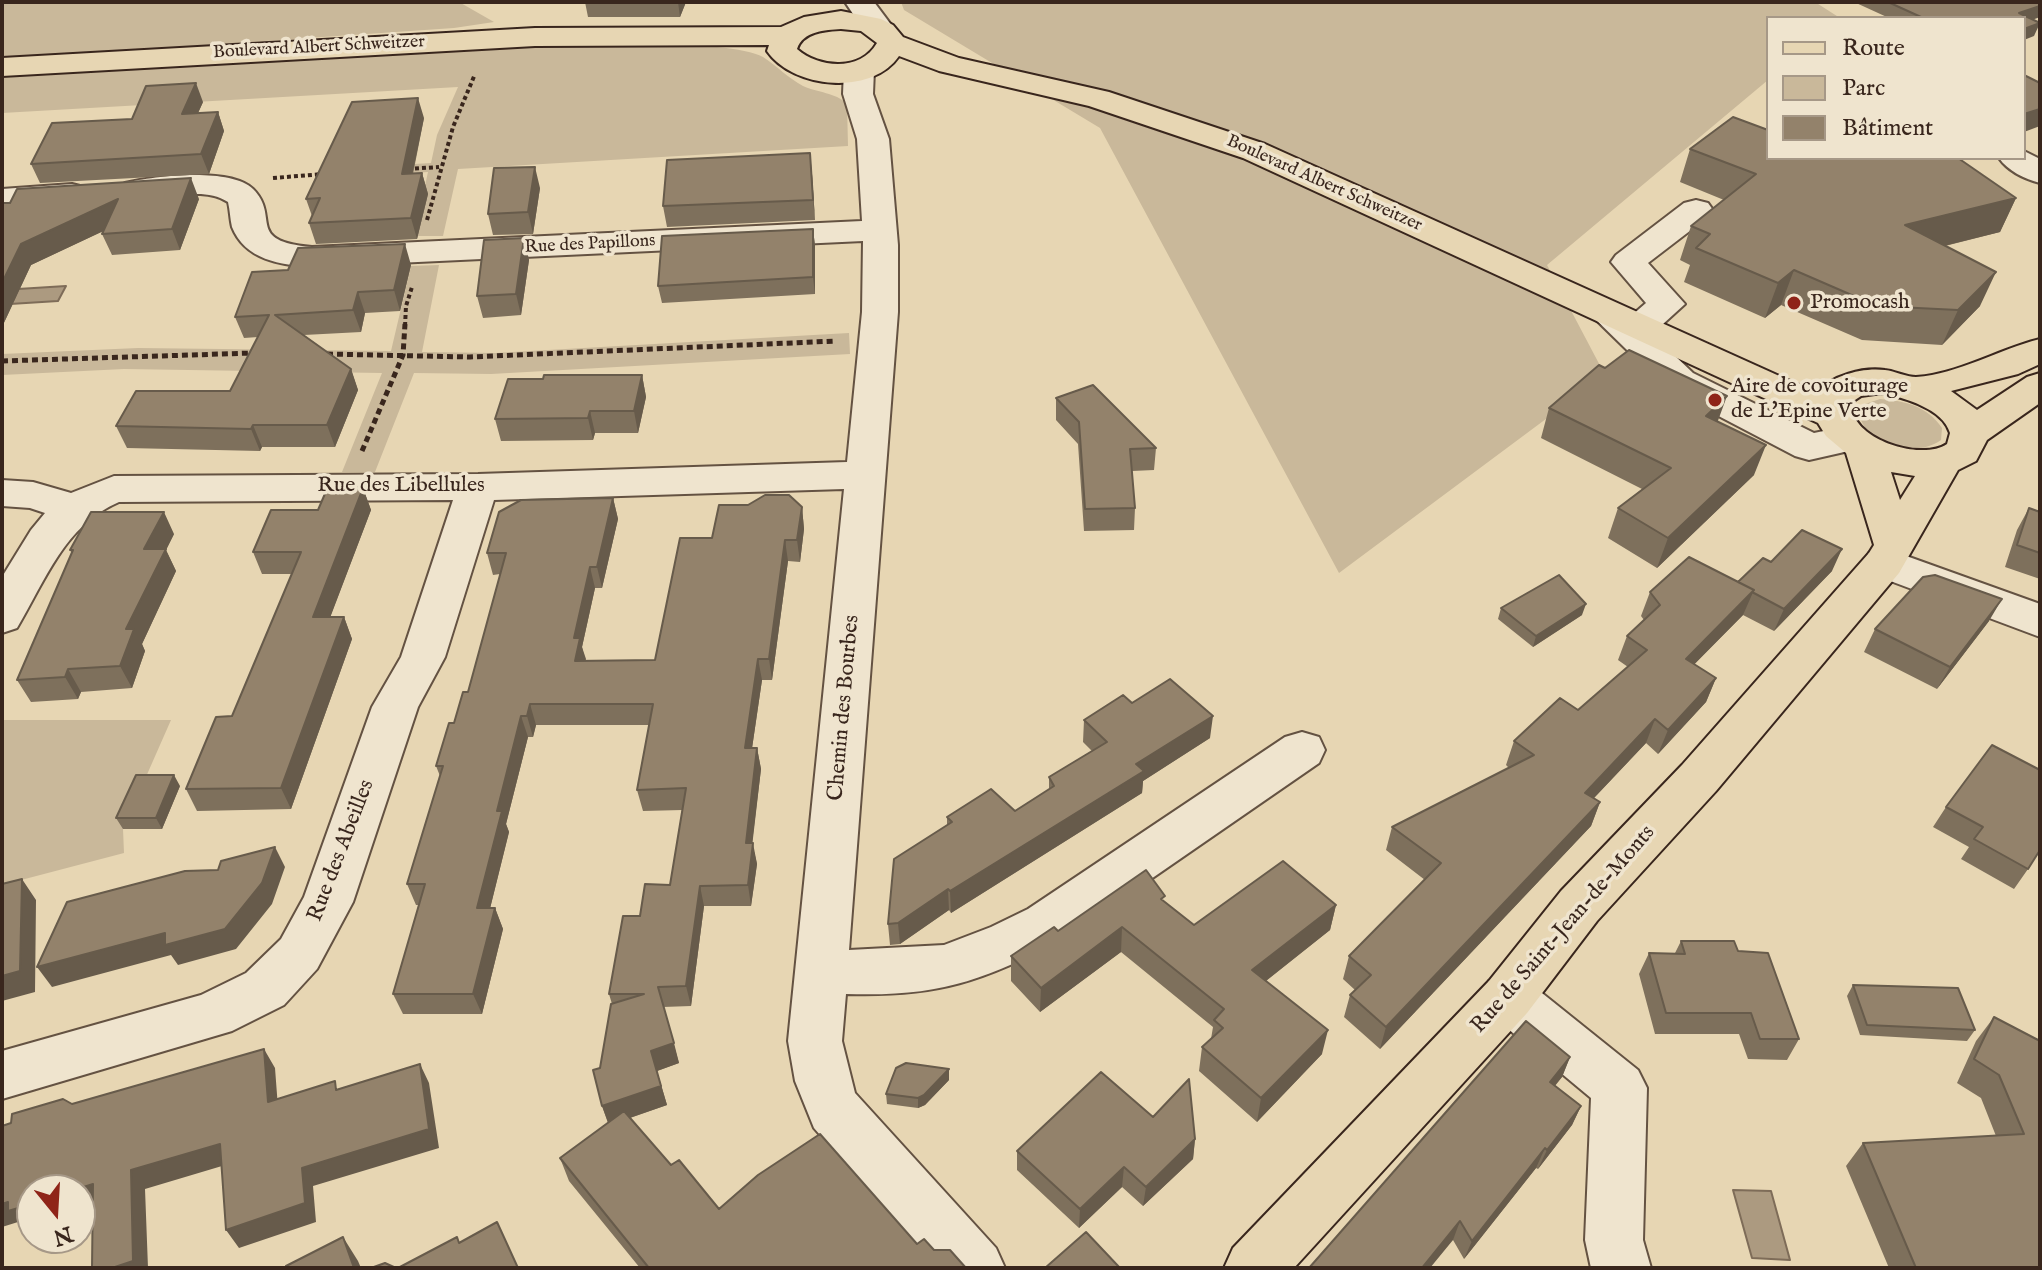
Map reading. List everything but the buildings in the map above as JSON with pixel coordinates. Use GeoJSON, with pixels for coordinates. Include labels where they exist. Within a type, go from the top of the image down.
{"type":"FeatureCollection","features":[{"type":"Feature","properties":{"kind":"main road"},"geometry":{"type":"LineString","coordinates":[[851,8],[866,62],[799,66],[791,62],[785,44],[802,27],[851,8]]}},
{"type":"Feature","properties":{"kind":"main road","name":"Boulevard Albert Schweitzer"},"geometry":{"type":"LineString","coordinates":[[2,67],[466,40],[636,36],[785,44]]}},
{"type":"Feature","properties":{"kind":"main road","name":"Boulevard Albert Schweitzer"},"geometry":{"type":"LineString","coordinates":[[866,62],[950,65],[1098,99],[1254,151],[1848,422],[1905,463],[1956,448]]}},
{"type":"Feature","properties":{"kind":"main road"},"geometry":{"type":"LineString","coordinates":[[1917,388],[2005,366],[2040,350]]}},
{"type":"Feature","properties":{"kind":"main road"},"geometry":{"type":"LineString","coordinates":[[1889,554],[1848,422],[1882,381],[1917,388],[1953,408],[1965,422],[1956,448]]}},
{"type":"Feature","properties":{"kind":"main road","name":"Rue de Saint-Jean-de-Monts"},"geometry":{"type":"LineString","coordinates":[[1254,1268],[1508,997],[1579,906],[1699,778],[1889,554],[1956,448],[2040,385]]}},
{"type":"Feature","properties":{"kind":"street","name":"Chemin des Bourbes"},"geometry":{"type":"LineString","coordinates":[[866,62],[880,230],[877,340],[815,1041],[822,1081],[834,1110],[975,1268]]}},
{"type":"Feature","properties":{"kind":"street"},"geometry":{"type":"LineString","coordinates":[[2018,160],[2040,173]]}},
{"type":"Feature","properties":{"kind":"street"},"geometry":{"type":"LineString","coordinates":[[2,199],[197,186],[227,189]]}},
{"type":"Feature","properties":{"kind":"street","name":"Rue des Papillons"},"geometry":{"type":"LineString","coordinates":[[227,189],[240,195],[246,207],[249,227],[268,249],[312,257],[880,230]]}},
{"type":"Feature","properties":{"kind":"street"},"geometry":{"type":"LineString","coordinates":[[1641,326],[1667,304],[1628,262],[1696,210]]}},
{"type":"Feature","properties":{"kind":"street"},"geometry":{"type":"LineString","coordinates":[[1604,310],[1680,381],[1809,447],[1848,422]]}},
{"type":"Feature","properties":{"kind":"street","name":"Rue des Libellules"},"geometry":{"type":"LineString","coordinates":[[2,617],[44,544],[72,508],[87,498],[114,489],[478,487],[866,475]]}},
{"type":"Feature","properties":{"kind":"street","name":"Rue des Abeilles"},"geometry":{"type":"LineString","coordinates":[[2,1075],[213,1015],[265,989],[299,954],[328,902],[395,707],[423,657],[478,487]]}},
{"type":"Feature","properties":{"kind":"street"},"geometry":{"type":"LineString","coordinates":[[2,493],[33,495],[72,508]]}},
{"type":"Feature","properties":{"kind":"street"},"geometry":{"type":"LineString","coordinates":[[1889,554],[2040,621]]}},
{"type":"Feature","properties":{"kind":"street"},"geometry":{"type":"LineString","coordinates":[[821,971],[874,974],[947,967],[1005,943],[1046,924],[1302,750]]}},
{"type":"Feature","properties":{"kind":"street"},"geometry":{"type":"LineString","coordinates":[[1508,997],[1619,1088],[1614,1240],[1621,1268]]}},
{"type":"Feature","properties":{"kind":"path"},"geometry":{"type":"LineString","coordinates":[[395,170],[439,167]]}},
{"type":"Feature","properties":{"kind":"path"},"geometry":{"type":"LineString","coordinates":[[227,189],[242,181],[337,173]]}},
{"type":"Feature","properties":{"kind":"path"},"geometry":{"type":"LineString","coordinates":[[324,354],[470,357],[877,340]]}},
{"type":"Feature","properties":{"kind":"path"},"geometry":{"type":"LineString","coordinates":[[2,361],[183,353],[261,353]]}},
{"type":"Feature","properties":{"kind":"green space"},"geometry":{"type":"Polygon","coordinates":[[[2,2],[459,2],[494,22],[454,28],[2,59],[2,2]]]}},
{"type":"Feature","properties":{"kind":"green space"},"geometry":{"type":"Polygon","coordinates":[[[901,2],[1815,2],[1837,16],[1766,16],[1766,82],[1547,265],[1605,375],[1339,573],[1100,128],[904,10],[901,2]]]}},
{"type":"Feature","properties":{"kind":"green space"},"geometry":{"type":"Polygon","coordinates":[[[556,46],[695,46],[747,51],[763,57],[803,86],[832,95],[847,104],[848,146],[458,169],[443,236],[414,236],[428,172],[344,177],[347,168],[431,163],[437,135],[458,87],[2,113],[2,76],[556,46]]]}},
{"type":"Feature","properties":{"kind":"green space"},"geometry":{"type":"Polygon","coordinates":[[[439,265],[422,352],[495,353],[849,333],[850,354],[491,374],[414,373],[375,472],[342,472],[382,373],[124,369],[2,375],[2,354],[138,348],[391,351],[411,266],[439,265]]]}},
{"type":"Feature","properties":{"kind":"green space"},"geometry":{"type":"Polygon","coordinates":[[[1880,399],[1907,403],[1930,414],[1942,428],[1941,440],[1918,449],[1905,449],[1881,442],[1871,435],[1859,414],[1865,404],[1880,399]]]}},
{"type":"Feature","properties":{"kind":"green space"},"geometry":{"type":"Polygon","coordinates":[[[2,720],[171,720],[123,829],[124,853],[2,885],[2,720]]]}},
{"type":"Feature","properties":{"kind":"shaded area"},"geometry":{"type":"Polygon","coordinates":[[[66,286],[58,301],[10,304],[18,289],[66,286]]]}},
{"type":"Feature","properties":{"kind":"shaded area"},"geometry":{"type":"Polygon","coordinates":[[[1733,1190],[1771,1191],[1790,1260],[1752,1258],[1733,1190]]]}},
{"type":"Feature","properties":{"kind":"place","name":"Promocash"},"geometry":{"type":"Point","coordinates":[1794,303]}},
{"type":"Feature","properties":{"kind":"place","name":"Aire de covoiturage de L'Epine Verte"},"geometry":{"type":"Point","coordinates":[1715,400]}}]}
